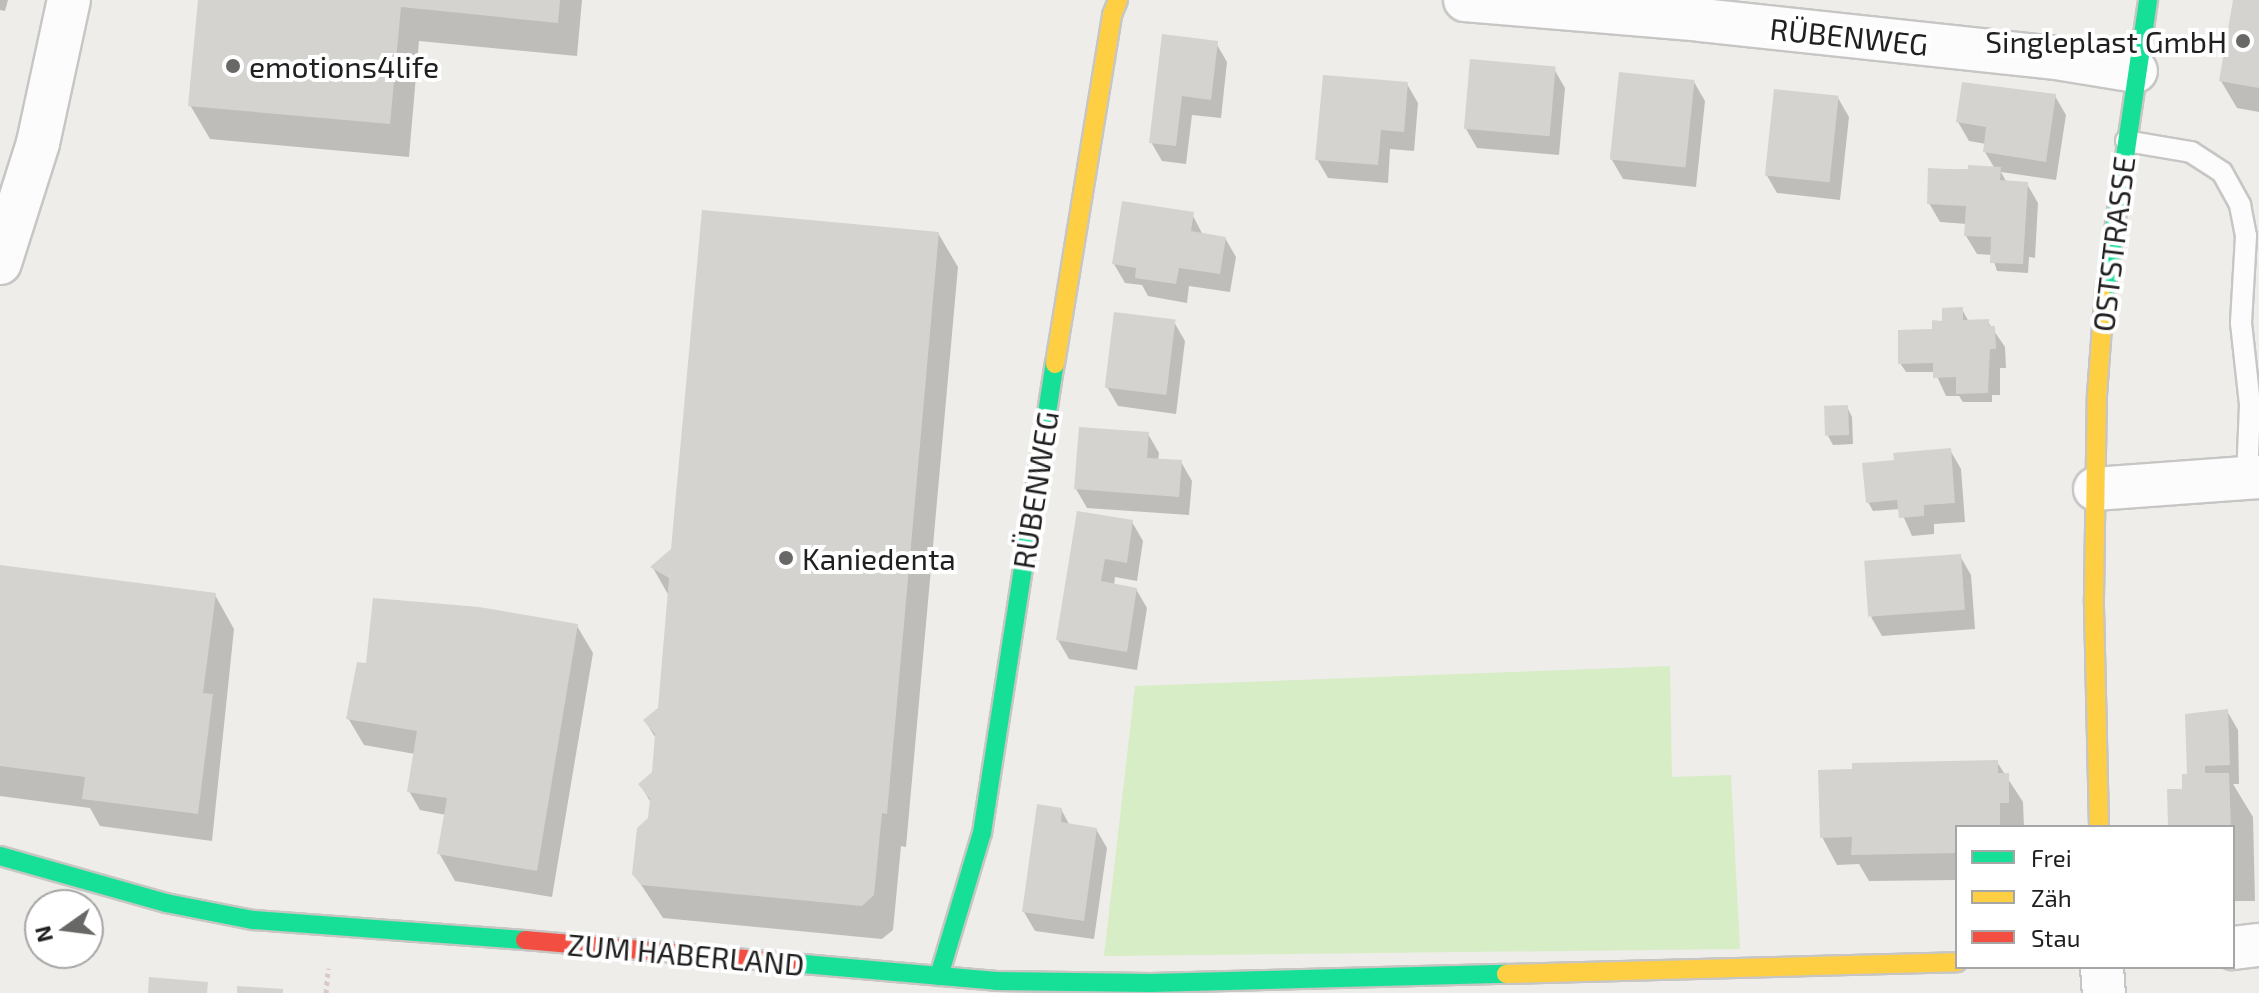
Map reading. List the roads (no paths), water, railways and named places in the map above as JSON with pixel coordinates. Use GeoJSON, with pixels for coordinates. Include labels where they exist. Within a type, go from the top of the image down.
{"type":"FeatureCollection","features":[{"type":"Feature","properties":{"kind":"street"},"geometry":{"type":"LineString","coordinates":[[0,263],[38,143],[69,0]]}},
{"type":"Feature","properties":{"kind":"street","name":"RÜBENWEG"},"geometry":{"type":"LineString","coordinates":[[939,976],[982,833],[1079,213],[1112,15],[1118,0]]}},
{"type":"Feature","properties":{"kind":"street","name":"RÜBENWEG"},"geometry":{"type":"LineString","coordinates":[[1465,0],[1717,22],[2050,57],[2136,71]]}},
{"type":"Feature","properties":{"kind":"street","name":"OSTSTRASSE"},"geometry":{"type":"LineString","coordinates":[[2099,825],[2095,489],[2104,300],[2148,0]]}},
{"type":"Feature","properties":{"kind":"street"},"geometry":{"type":"LineString","coordinates":[[2095,489],[2253,478]]}},
{"type":"Feature","properties":{"kind":"street","name":"ZUM HABERLAND"},"geometry":{"type":"LineString","coordinates":[[0,856],[166,903],[253,920],[996,981],[1151,983],[1955,962]]}},
{"type":"Feature","properties":{"kind":"street"},"geometry":{"type":"LineString","coordinates":[[2235,948],[2259,945]]}},
{"type":"Feature","properties":{"kind":"street"},"geometry":{"type":"LineString","coordinates":[[2102,969],[2104,993]]}},
{"type":"Feature","properties":{"kind":"lane"},"geometry":{"type":"LineString","coordinates":[[2126,141],[2191,152],[2222,172],[2240,205],[2246,236],[2241,323],[2250,405],[2253,478]]}},
{"type":"Feature","properties":{"kind":"place","name":"Singleplast GmbH"},"geometry":{"type":"Point","coordinates":[2243,41]}},
{"type":"Feature","properties":{"kind":"place","name":"emotions4life"},"geometry":{"type":"Point","coordinates":[233,66]}},
{"type":"Feature","properties":{"kind":"place","name":"Kaniedenta"},"geometry":{"type":"Point","coordinates":[786,558]}}]}
